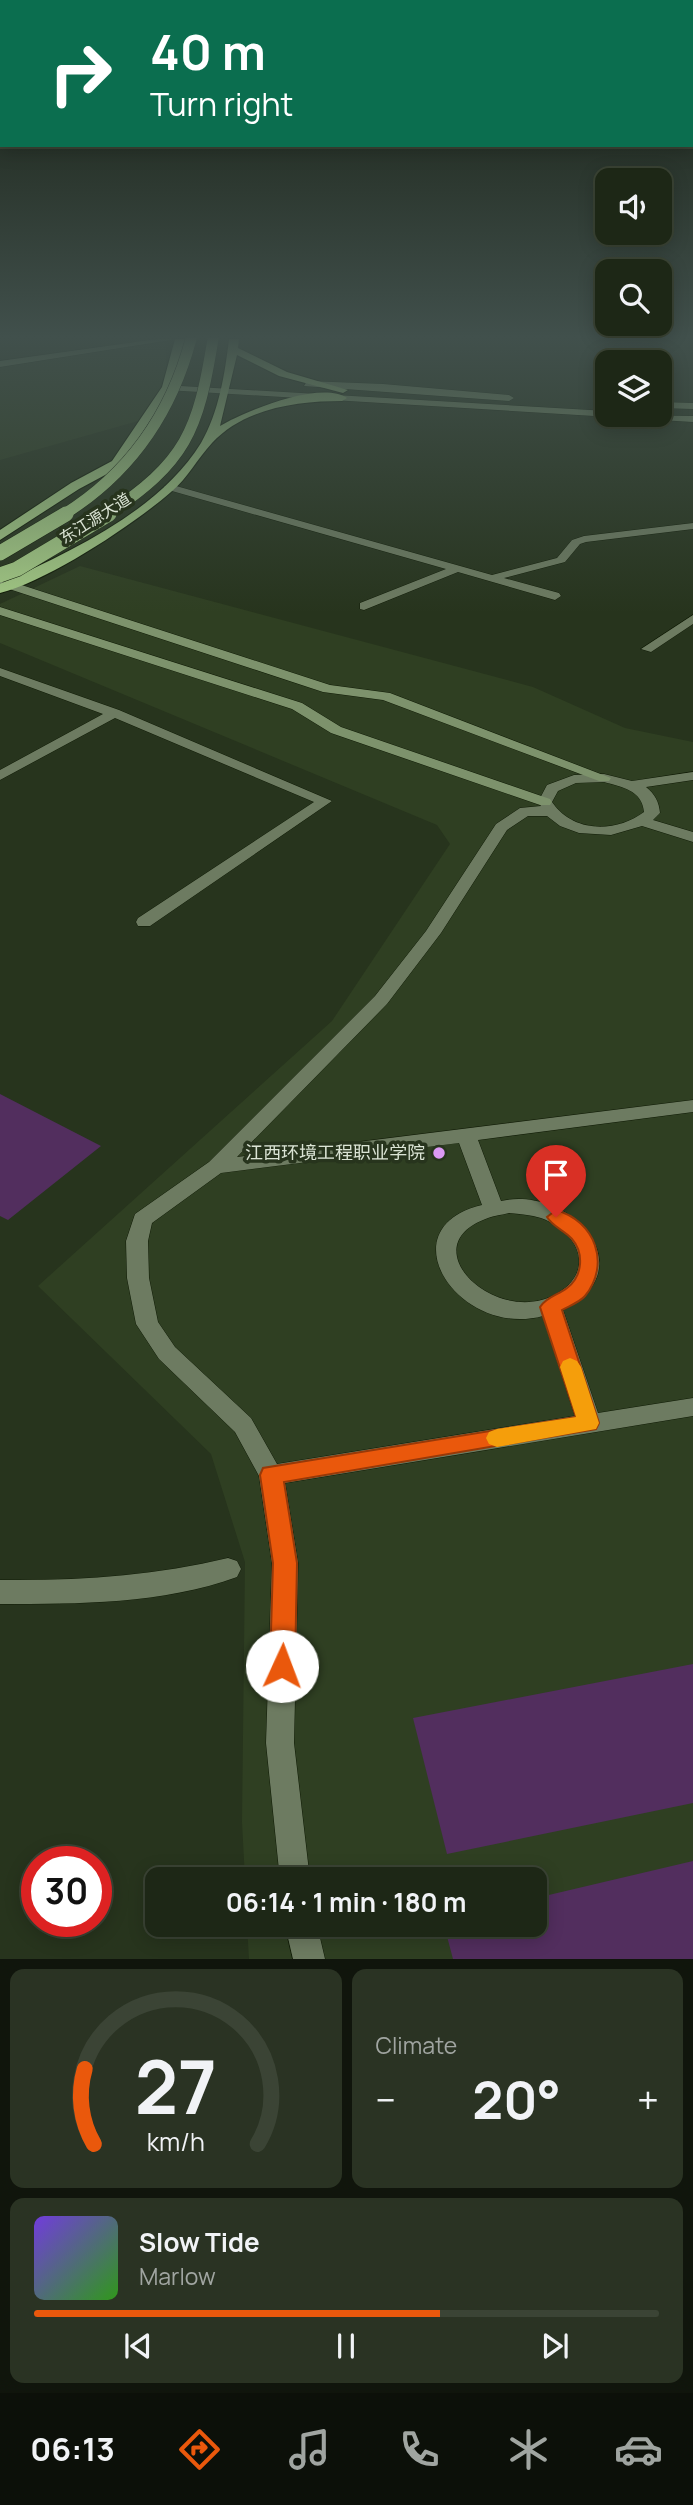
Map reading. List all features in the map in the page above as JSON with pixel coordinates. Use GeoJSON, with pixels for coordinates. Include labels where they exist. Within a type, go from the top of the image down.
{"type":"FeatureCollection","features":[{"type":"Feature","properties":{"kind":"highway"},"geometry":{"type":"LineString","coordinates":[[0,536],[75,486],[116,464],[137,430]]}},
{"type":"Feature","properties":{"kind":"highway"},"geometry":{"type":"LineString","coordinates":[[0,553],[112,480],[150,430]]}},
{"type":"Feature","properties":{"kind":"highway"},"geometry":{"type":"LineString","coordinates":[[2,583],[17,569],[153,481],[181,451],[189,430]]}},
{"type":"Feature","properties":{"kind":"highway","name":"东江源大道"},"geometry":{"type":"LineString","coordinates":[[2,583],[103,534],[169,486],[196,458],[211,430]]}},
{"type":"Feature","properties":{"kind":"highway"},"geometry":{"type":"LineString","coordinates":[[208,440],[223,430]]}},
{"type":"Feature","properties":{"kind":"street"},"geometry":{"type":"LineString","coordinates":[[169,486],[555,596]]}},
{"type":"Feature","properties":{"kind":"street"},"geometry":{"type":"LineString","coordinates":[[490,577],[561,560],[576,542],[584,539],[693,526]]}},
{"type":"Feature","properties":{"kind":"street"},"geometry":{"type":"LineString","coordinates":[[678,527],[693,534]]}},
{"type":"Feature","properties":{"kind":"street"},"geometry":{"type":"LineString","coordinates":[[364,607],[458,568]]}},
{"type":"Feature","properties":{"kind":"street"},"geometry":{"type":"LineString","coordinates":[[0,611],[297,706],[336,730],[547,807],[575,826],[593,830],[630,828],[644,821],[652,813],[652,803],[645,793],[632,785],[604,778],[385,696],[328,689],[2,583]]}},
{"type":"Feature","properties":{"kind":"street"},"geometry":{"type":"LineString","coordinates":[[648,649],[693,619]]}},
{"type":"Feature","properties":{"kind":"street"},"geometry":{"type":"LineString","coordinates":[[0,672],[114,713],[325,801],[144,922]]}},
{"type":"Feature","properties":{"kind":"street"},"geometry":{"type":"LineString","coordinates":[[0,776],[114,713]]}},
{"type":"Feature","properties":{"kind":"street"},"geometry":{"type":"LineString","coordinates":[[632,785],[693,776]]}},
{"type":"Feature","properties":{"kind":"street"},"geometry":{"type":"LineString","coordinates":[[547,807],[552,788],[574,779],[604,778]]}},
{"type":"Feature","properties":{"kind":"street"},"geometry":{"type":"LineString","coordinates":[[294,1867],[280,1744],[285,1563],[271,1475],[243,1425],[167,1353],[147,1324],[138,1278],[137,1241],[142,1219],[216,1167],[381,1000],[433,933],[501,827],[525,811],[547,807]]}},
{"type":"Feature","properties":{"kind":"street"},"geometry":{"type":"LineString","coordinates":[[644,821],[693,837]]}},
{"type":"Feature","properties":{"kind":"street"},"geometry":{"type":"LineString","coordinates":[[216,1167],[693,1106]]}},
{"type":"Feature","properties":{"kind":"street"},"geometry":{"type":"LineString","coordinates":[[466,1136],[494,1208]]}},
{"type":"Feature","properties":{"kind":"street"},"geometry":{"type":"LineString","coordinates":[[526,1207],[556,1217],[580,1235],[587,1246],[590,1270],[585,1282],[565,1301],[551,1307],[517,1310],[483,1302],[457,1284],[449,1273],[445,1249],[455,1227],[478,1212],[494,1208],[526,1207]]}},
{"type":"Feature","properties":{"kind":"street"},"geometry":{"type":"LineString","coordinates":[[551,1307],[589,1423]]}},
{"type":"Feature","properties":{"kind":"street"},"geometry":{"type":"LineString","coordinates":[[271,1475],[693,1408]]}},
{"type":"Feature","properties":{"kind":"street"},"geometry":{"type":"LineString","coordinates":[[0,1592],[58,1593],[201,1576],[228,1569]]}},
{"type":"Feature","properties":{"kind":"street"},"geometry":{"type":"LineString","coordinates":[[304,1937],[309,1959]]}},
{"type":"Feature","properties":{"kind":"shaded area"},"geometry":{"type":"Polygon","coordinates":[[[0,430],[105,430],[0,460],[0,430]]]}},
{"type":"Feature","properties":{"kind":"shaded area","name":"江西环境工程职业学院"},"geometry":{"type":"Polygon","coordinates":[[[80,566],[533,687],[625,728],[693,742],[693,1959],[249,1959],[248,1937],[547,1937],[547,1867],[244,1867],[242,1822],[245,1562],[211,1454],[38,1286],[332,1021],[450,844],[437,825],[0,643],[0,604],[80,566]]]}},
{"type":"Feature","properties":{"kind":"shaded area"},"geometry":{"type":"Polygon","coordinates":[[[0,1094],[101,1146],[8,1220],[0,1216],[0,1094]]]}},
{"type":"Feature","properties":{"kind":"shaded area"},"geometry":{"type":"Polygon","coordinates":[[[693,1664],[693,1803],[447,1854],[413,1718],[693,1664]]]}},
{"type":"Feature","properties":{"kind":"shaded area"},"geometry":{"type":"Polygon","coordinates":[[[693,1861],[693,1959],[453,1959],[447,1937],[547,1937],[547,1895],[693,1861]]]}},
{"type":"Feature","properties":{"kind":"slow traffic"},"geometry":{"type":"LineString","coordinates":[[497,1438],[589,1423],[570,1367]]}},
{"type":"Feature","properties":{"kind":"place","name":"江西环境工程职业学院"},"geometry":{"type":"Point","coordinates":[439,1153]}},
{"type":"Feature","properties":{"kind":"route"},"geometry":{"type":"LineString","coordinates":[[282,1666],[285,1563],[271,1475],[589,1423],[551,1307],[565,1301],[585,1282],[590,1270],[590,1258],[580,1235],[556,1217]]}}]}
